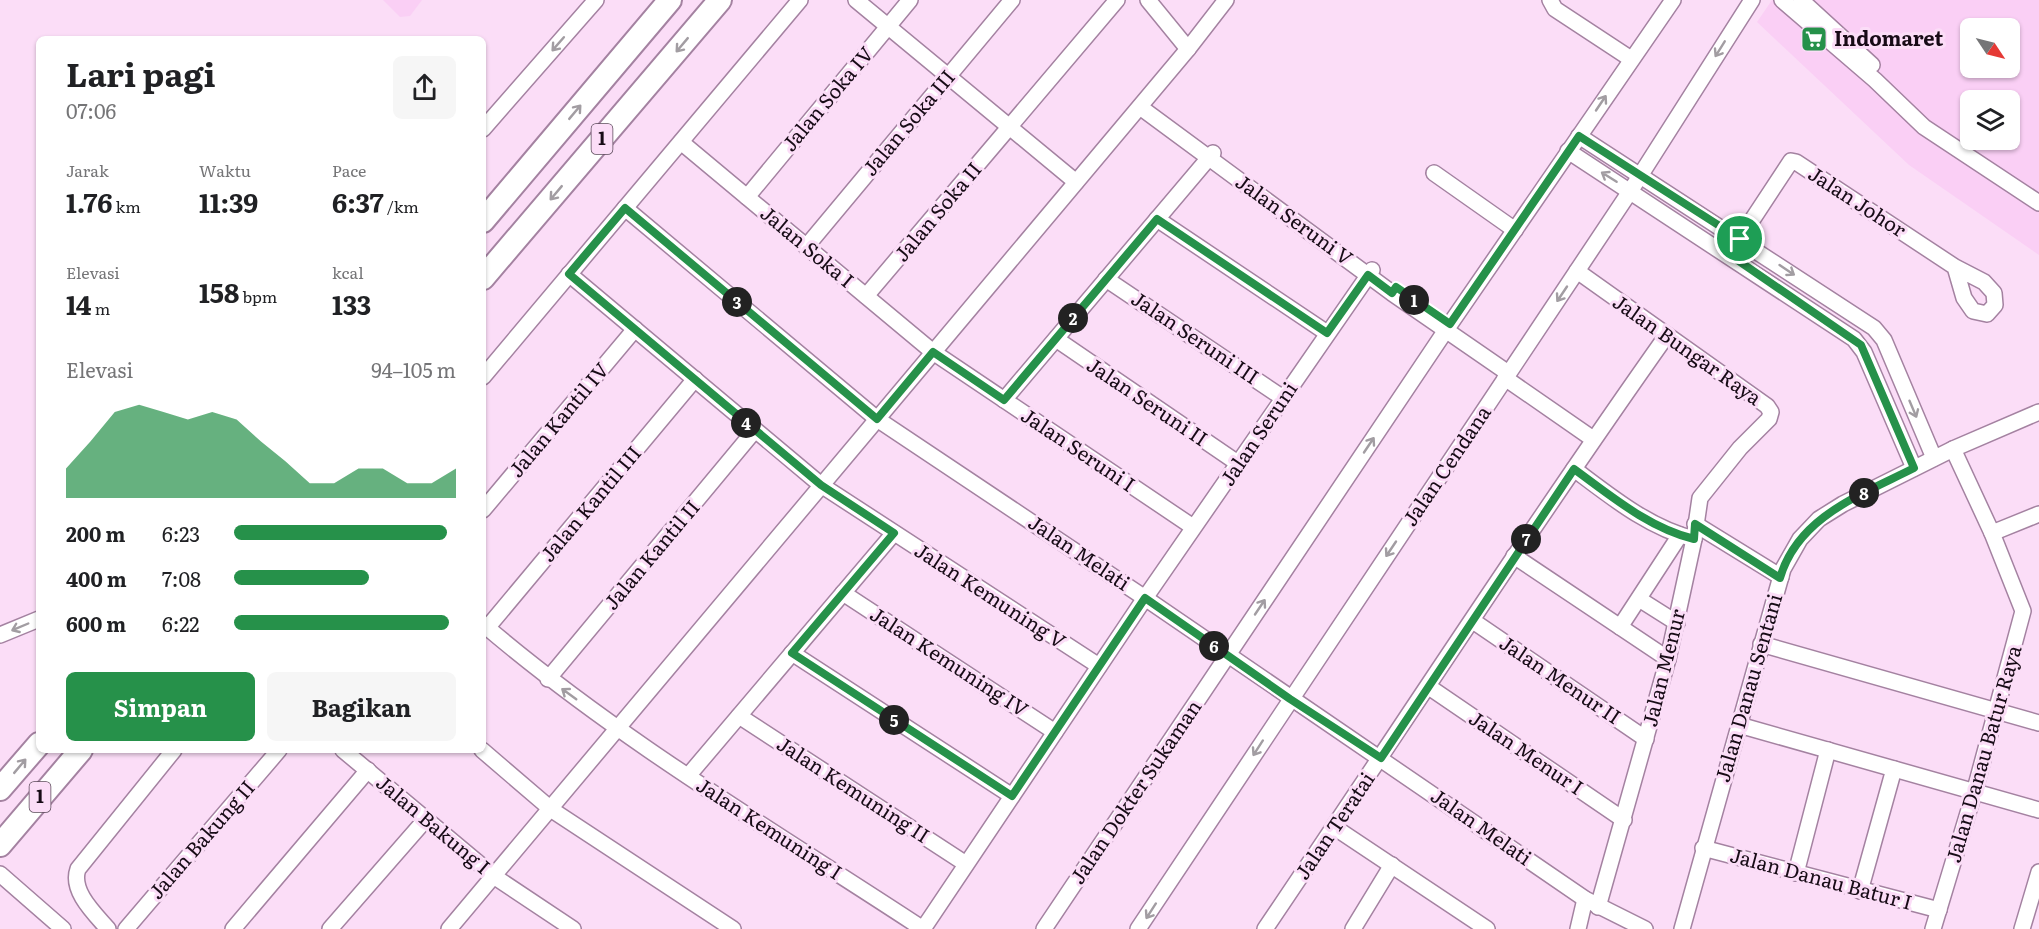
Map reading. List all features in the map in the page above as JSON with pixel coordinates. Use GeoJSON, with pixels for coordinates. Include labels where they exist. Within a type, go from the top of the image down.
{"type":"FeatureCollection","features":[{"type":"Feature","properties":{"kind":"highway","name":"1"},"geometry":{"type":"LineString","coordinates":[[486,217],[670,0]]}},
{"type":"Feature","properties":{"kind":"highway","name":"1"},"geometry":{"type":"LineString","coordinates":[[486,274],[720,0]]}},
{"type":"Feature","properties":{"kind":"highway","name":"1"},"geometry":{"type":"LineString","coordinates":[[0,789],[36,747]]}},
{"type":"Feature","properties":{"kind":"highway","name":"1"},"geometry":{"type":"LineString","coordinates":[[0,844],[78,753]]}},
{"type":"Feature","properties":{"kind":"street"},"geometry":{"type":"LineString","coordinates":[[486,126],[596,0]]}},
{"type":"Feature","properties":{"kind":"street"},"geometry":{"type":"LineString","coordinates":[[486,373],[800,0]]}},
{"type":"Feature","properties":{"kind":"street"},"geometry":{"type":"LineString","coordinates":[[856,0],[1076,182]]}},
{"type":"Feature","properties":{"kind":"street","name":"Jalan Soka IV"},"geometry":{"type":"LineString","coordinates":[[747,197],[910,0]]}},
{"type":"Feature","properties":{"kind":"street","name":"Jalan Soka III"},"geometry":{"type":"LineString","coordinates":[[806,247],[1012,0]]}},
{"type":"Feature","properties":{"kind":"street","name":"Jalan Soka II"},"geometry":{"type":"LineString","coordinates":[[866,296],[1117,0]]}},
{"type":"Feature","properties":{"kind":"street"},"geometry":{"type":"LineString","coordinates":[[1148,0],[1188,49]]}},
{"type":"Feature","properties":{"kind":"street"},"geometry":{"type":"LineString","coordinates":[[449,929],[552,810],[616,729],[1142,104],[1226,0]]}},
{"type":"Feature","properties":{"kind":"street"},"geometry":{"type":"LineString","coordinates":[[1550,0],[1555,9],[1631,59]]}},
{"type":"Feature","properties":{"kind":"street"},"geometry":{"type":"LineString","coordinates":[[1228,656],[1448,327],[1673,0]]}},
{"type":"Feature","properties":{"kind":"street","name":"Jalan Cendana"},"geometry":{"type":"LineString","coordinates":[[1138,929],[1577,272],[1752,0]]}},
{"type":"Feature","properties":{"kind":"street"},"geometry":{"type":"LineString","coordinates":[[1782,0],[1875,80],[1924,127],[2039,192]]}},
{"type":"Feature","properties":{"kind":"street"},"geometry":{"type":"LineString","coordinates":[[1801,0],[1928,119],[2039,203]]}},
{"type":"Feature","properties":{"kind":"street","name":"Jalan Seruni V"},"geometry":{"type":"LineString","coordinates":[[1142,104],[1370,273],[1448,327],[1593,439]]}},
{"type":"Feature","properties":{"kind":"street"},"geometry":{"type":"LineString","coordinates":[[1579,136],[1740,239],[1879,333],[1934,458]]}},
{"type":"Feature","properties":{"kind":"street","name":"Jalan Soka I"},"geometry":{"type":"LineString","coordinates":[[681,142],[933,352]]}},
{"type":"Feature","properties":{"kind":"street"},"geometry":{"type":"LineString","coordinates":[[1568,151],[1730,255],[1861,345],[1914,468]]}},
{"type":"Feature","properties":{"kind":"street"},"geometry":{"type":"LineString","coordinates":[[1004,400],[1211,155]]}},
{"type":"Feature","properties":{"kind":"street","name":"Jalan Johor"},"geometry":{"type":"LineString","coordinates":[[1730,255],[1791,161],[1955,267]]}},
{"type":"Feature","properties":{"kind":"street"},"geometry":{"type":"LineString","coordinates":[[1434,173],[1515,230]]}},
{"type":"Feature","properties":{"kind":"street"},"geometry":{"type":"LineString","coordinates":[[1680,223],[1691,207]]}},
{"type":"Feature","properties":{"kind":"street","name":"Jalan Melati"},"geometry":{"type":"LineString","coordinates":[[625,208],[877,419],[1145,598],[1592,903],[1645,929]]}},
{"type":"Feature","properties":{"kind":"street"},"geometry":{"type":"LineString","coordinates":[[1157,219],[1327,333]]}},
{"type":"Feature","properties":{"kind":"street","name":"Jalan Bungar Raya"},"geometry":{"type":"LineString","coordinates":[[1577,272],[1767,406],[1771,412],[1769,419],[1740,448],[1700,498],[1690,533]]}},
{"type":"Feature","properties":{"kind":"street","name":"Jalan Seruni"},"geometry":{"type":"LineString","coordinates":[[923,929],[1193,527],[1370,273]]}},
{"type":"Feature","properties":{"kind":"street","name":"Jalan Kemuning V"},"geometry":{"type":"LineString","coordinates":[[569,274],[821,485],[1099,666]]}},
{"type":"Feature","properties":{"kind":"street","name":"Jalan Seruni III"},"geometry":{"type":"LineString","coordinates":[[1106,279],[1284,398]]}},
{"type":"Feature","properties":{"kind":"street","name":"Jalan Kantil IV"},"geometry":{"type":"LineString","coordinates":[[486,506],[635,329]]}},
{"type":"Feature","properties":{"kind":"street","name":"Jalan Teratai"},"geometry":{"type":"LineString","coordinates":[[1265,929],[1593,439],[1667,335]]}},
{"type":"Feature","properties":{"kind":"street","name":"Jalan Seruni II"},"geometry":{"type":"LineString","coordinates":[[1056,339],[1239,464]]}},
{"type":"Feature","properties":{"kind":"street","name":"Jalan Seruni I"},"geometry":{"type":"LineString","coordinates":[[933,352],[1193,527]]}},
{"type":"Feature","properties":{"kind":"street","name":"Jalan Kantil III"},"geometry":{"type":"LineString","coordinates":[[486,625],[695,379]]}},
{"type":"Feature","properties":{"kind":"street","name":"Jalan Danau Sentani"},"geometry":{"type":"LineString","coordinates":[[1682,929],[1780,578],[1800,539],[1819,519],[1914,468],[2039,412]]}},
{"type":"Feature","properties":{"kind":"street","name":"Jalan Kantil II"},"geometry":{"type":"LineString","coordinates":[[548,679],[756,430]]}},
{"type":"Feature","properties":{"kind":"street","name":"Jalan Danau Batur Raya"},"geometry":{"type":"LineString","coordinates":[[1933,929],[1974,793],[2024,611],[1992,533],[1953,449]]}},
{"type":"Feature","properties":{"kind":"street"},"geometry":{"type":"LineString","coordinates":[[1574,469],[1627,508],[1690,533],[1780,578]]}},
{"type":"Feature","properties":{"kind":"street"},"geometry":{"type":"LineString","coordinates":[[1992,533],[2039,514]]}},
{"type":"Feature","properties":{"kind":"street"},"geometry":{"type":"LineString","coordinates":[[688,776],[894,533]]}},
{"type":"Feature","properties":{"kind":"street"},"geometry":{"type":"LineString","coordinates":[[1620,627],[1690,533]]}},
{"type":"Feature","properties":{"kind":"street","name":"Jalan Menur"},"geometry":{"type":"LineString","coordinates":[[1578,929],[1592,903],[1624,820],[1677,623],[1690,533]]}},
{"type":"Feature","properties":{"kind":"street"},"geometry":{"type":"LineString","coordinates":[[1514,556],[1668,659]]}},
{"type":"Feature","properties":{"kind":"street","name":"Jalan Kemuning IV"},"geometry":{"type":"LineString","coordinates":[[843,593],[1055,732]]}},
{"type":"Feature","properties":{"kind":"street"},"geometry":{"type":"LineString","coordinates":[[1639,599],[1677,623]]}},
{"type":"Feature","properties":{"kind":"street"},"geometry":{"type":"LineString","coordinates":[[0,635],[36,620]]}},
{"type":"Feature","properties":{"kind":"street","name":"Jalan Menur II"},"geometry":{"type":"LineString","coordinates":[[1473,621],[1646,739]]}},
{"type":"Feature","properties":{"kind":"street","name":"Jalan Kemuning I"},"geometry":{"type":"LineString","coordinates":[[486,627],[548,679],[616,729],[923,929]]}},
{"type":"Feature","properties":{"kind":"street"},"geometry":{"type":"LineString","coordinates":[[1761,644],[2039,723]]}},
{"type":"Feature","properties":{"kind":"street"},"geometry":{"type":"LineString","coordinates":[[792,653],[1012,796]]}},
{"type":"Feature","properties":{"kind":"street","name":"Jalan Dokter Sukaman"},"geometry":{"type":"LineString","coordinates":[[1044,929],[1228,656]]}},
{"type":"Feature","properties":{"kind":"street","name":"Jalan Menur I"},"geometry":{"type":"LineString","coordinates":[[1429,687],[1624,820]]}},
{"type":"Feature","properties":{"kind":"street","name":"Jalan Kemuning II"},"geometry":{"type":"LineString","coordinates":[[739,716],[966,864]]}},
{"type":"Feature","properties":{"kind":"street"},"geometry":{"type":"LineString","coordinates":[[1739,725],[2039,810]]}},
{"type":"Feature","properties":{"kind":"street"},"geometry":{"type":"LineString","coordinates":[[1796,873],[1828,750]]}},
{"type":"Feature","properties":{"kind":"street"},"geometry":{"type":"LineString","coordinates":[[108,929],[89,908],[76,882],[76,875],[172,753]]}},
{"type":"Feature","properties":{"kind":"street","name":"Jalan Bakung II"},"geometry":{"type":"LineString","coordinates":[[126,929],[276,753]]}},
{"type":"Feature","properties":{"kind":"street","name":"Jalan Bakung I"},"geometry":{"type":"LineString","coordinates":[[347,753],[495,877],[565,927]]}},
{"type":"Feature","properties":{"kind":"street"},"geometry":{"type":"LineString","coordinates":[[486,753],[552,810],[733,929]]}},
{"type":"Feature","properties":{"kind":"street"},"geometry":{"type":"LineString","coordinates":[[1860,891],[1894,769]]}},
{"type":"Feature","properties":{"kind":"street"},"geometry":{"type":"LineString","coordinates":[[233,929],[368,771]]}},
{"type":"Feature","properties":{"kind":"street"},"geometry":{"type":"LineString","coordinates":[[330,929],[426,819]]}},
{"type":"Feature","properties":{"kind":"street"},"geometry":{"type":"LineString","coordinates":[[1334,827],[1487,929]]}},
{"type":"Feature","properties":{"kind":"street","name":"Jalan Danau Batur I"},"geometry":{"type":"LineString","coordinates":[[1703,848],[1939,910]]}},
{"type":"Feature","properties":{"kind":"street"},"geometry":{"type":"LineString","coordinates":[[1353,929],[1392,866]]}},
{"type":"Feature","properties":{"kind":"street"},"geometry":{"type":"LineString","coordinates":[[2022,929],[2039,872]]}},
{"type":"Feature","properties":{"kind":"street"},"geometry":{"type":"LineString","coordinates":[[0,874],[63,929]]}},
{"type":"Feature","properties":{"kind":"shaded area"},"geometry":{"type":"Polygon","coordinates":[[[383,0],[422,0],[410,16],[400,17],[383,0]]]}},
{"type":"Feature","properties":{"kind":"shaded area"},"geometry":{"type":"Polygon","coordinates":[[[1772,0],[2039,0],[2039,255],[1909,165],[1757,22],[1772,0]]]}},
{"type":"Feature","properties":{"kind":"place","name":"Indomaret"},"geometry":{"type":"Point","coordinates":[1814,39]}},
{"type":"Feature","properties":{"kind":"route"},"geometry":{"type":"LineString","coordinates":[[1579,136],[1740,239],[1730,255],[1861,345],[1914,468],[1843,504],[1819,519],[1800,539],[1780,578],[1695,524],[1694,539],[1680,535],[1627,508],[1574,469],[1381,758],[1290,699],[1145,598],[1012,796],[792,653],[894,533],[821,485],[569,274],[625,208],[877,419],[933,352],[1004,400],[1157,219],[1327,333],[1368,275],[1392,293],[1396,287],[1450,324],[1579,136]]}}]}
